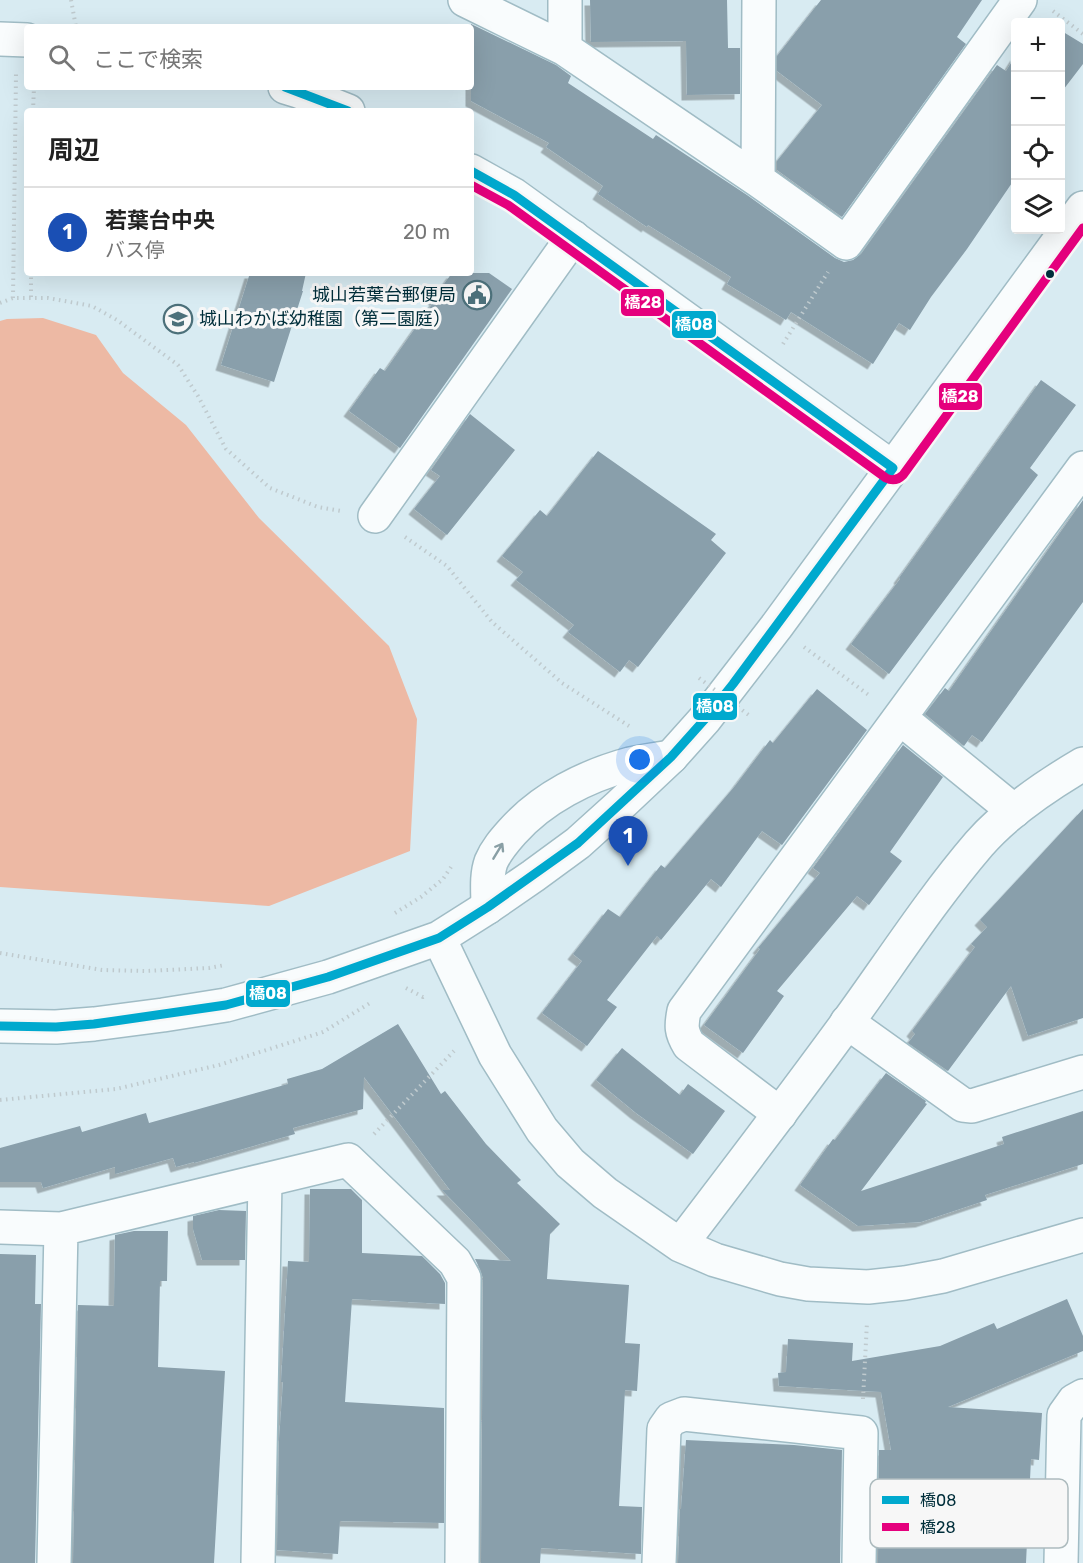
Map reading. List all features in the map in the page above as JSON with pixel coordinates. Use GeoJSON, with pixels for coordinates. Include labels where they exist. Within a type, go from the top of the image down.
{"type":"FeatureCollection","features":[{"type":"Feature","properties":{"kind":"street"},"geometry":{"type":"LineString","coordinates":[[465,0],[565,49],[758,180],[846,243],[1033,3]]}},
{"type":"Feature","properties":{"kind":"street"},"geometry":{"type":"LineString","coordinates":[[565,0],[565,49]]}},
{"type":"Feature","properties":{"kind":"street"},"geometry":{"type":"LineString","coordinates":[[758,180],[759,0]]}},
{"type":"Feature","properties":{"kind":"street"},"geometry":{"type":"LineString","coordinates":[[295,90],[340,108]]}},
{"type":"Feature","properties":{"kind":"street"},"geometry":{"type":"LineString","coordinates":[[474,173],[514,195],[893,468]]}},
{"type":"Feature","properties":{"kind":"street"},"geometry":{"type":"LineString","coordinates":[[0,1026],[56,1027],[163,1015],[226,1005],[328,977],[439,938],[488,907],[578,843],[671,757],[705,719],[776,627],[1083,208]]}},
{"type":"Feature","properties":{"kind":"street"},"geometry":{"type":"LineString","coordinates":[[375,516],[573,237]]}},
{"type":"Feature","properties":{"kind":"street"},"geometry":{"type":"LineString","coordinates":[[780,1114],[689,1045],[683,1036],[681,1024],[684,1011],[1083,468]]}},
{"type":"Feature","properties":{"kind":"street"},"geometry":{"type":"LineString","coordinates":[[900,718],[1014,811]]}},
{"type":"Feature","properties":{"kind":"street"},"geometry":{"type":"LineString","coordinates":[[488,907],[488,881],[491,864],[498,848],[533,812],[564,790],[594,777],[630,765],[671,757]]}},
{"type":"Feature","properties":{"kind":"street"},"geometry":{"type":"LineString","coordinates":[[680,1245],[848,1022],[951,878],[980,843],[1014,811],[1083,764]]}},
{"type":"Feature","properties":{"kind":"street"},"geometry":{"type":"LineString","coordinates":[[439,938],[495,1055],[542,1130],[570,1163],[605,1193],[680,1245],[715,1260],[780,1279],[808,1284],[868,1287],[943,1276],[1083,1235]]}},
{"type":"Feature","properties":{"kind":"street"},"geometry":{"type":"LineString","coordinates":[[848,1022],[963,1105],[972,1106],[1083,1072]]}},
{"type":"Feature","properties":{"kind":"street"},"geometry":{"type":"LineString","coordinates":[[0,1227],[61,1229],[348,1160],[455,1262],[464,1278],[462,1563]]}},
{"type":"Feature","properties":{"kind":"street"},"geometry":{"type":"LineString","coordinates":[[258,1563],[265,1180]]}},
{"type":"Feature","properties":{"kind":"street"},"geometry":{"type":"LineString","coordinates":[[54,1563],[61,1229]]}},
{"type":"Feature","properties":{"kind":"street"},"geometry":{"type":"LineString","coordinates":[[1063,1479],[1064,1415],[1074,1401],[1083,1396]]}},
{"type":"Feature","properties":{"kind":"street"},"geometry":{"type":"LineString","coordinates":[[659,1563],[664,1429],[671,1419],[684,1414],[861,1432],[859,1563]]}},
{"type":"Feature","properties":{"kind":"street"},"geometry":{"type":"LineString","coordinates":[[1061,1548],[1061,1563]]}},
{"type":"Feature","properties":{"kind":"path"},"geometry":{"type":"LineString","coordinates":[[71,0],[75,24]]}},
{"type":"Feature","properties":{"kind":"path"},"geometry":{"type":"LineString","coordinates":[[1033,3],[1083,34]]}},
{"type":"Feature","properties":{"kind":"path"},"geometry":{"type":"LineString","coordinates":[[14,39],[14,298]]}},
{"type":"Feature","properties":{"kind":"path"},"geometry":{"type":"LineString","coordinates":[[33,108],[34,90]]}},
{"type":"Feature","properties":{"kind":"path"},"geometry":{"type":"LineString","coordinates":[[764,375],[846,243]]}},
{"type":"Feature","properties":{"kind":"path"},"geometry":{"type":"LineString","coordinates":[[31,276],[31,297]]}},
{"type":"Feature","properties":{"kind":"path"},"geometry":{"type":"LineString","coordinates":[[0,303],[14,298],[48,298],[92,306],[117,320]]}},
{"type":"Feature","properties":{"kind":"path"},"geometry":{"type":"LineString","coordinates":[[776,627],[900,718]]}},
{"type":"Feature","properties":{"kind":"path"},"geometry":{"type":"LineString","coordinates":[[699,678],[750,716]]}},
{"type":"Feature","properties":{"kind":"path"},"geometry":{"type":"LineString","coordinates":[[0,953],[102,970],[146,971],[209,968],[232,964]]}},
{"type":"Feature","properties":{"kind":"path"},"geometry":{"type":"LineString","coordinates":[[0,1100],[116,1089],[219,1065],[323,1032],[372,1002]]}},
{"type":"Feature","properties":{"kind":"path"},"geometry":{"type":"LineString","coordinates":[[348,1160],[456,1050]]}},
{"type":"Feature","properties":{"kind":"path"},"geometry":{"type":"LineString","coordinates":[[861,1432],[868,1287]]}},
{"type":"Feature","properties":{"kind":"shaded area"},"geometry":{"type":"Polygon","coordinates":[[[43,318],[96,335],[123,373],[186,425],[259,518],[389,646],[417,719],[410,851],[269,906],[0,887],[0,321],[43,318]]]}},
{"type":"Feature","properties":{"kind":"building"},"geometry":{"type":"Polygon","coordinates":[[[590,0],[727,0],[728,48],[740,48],[740,94],[687,95],[686,41],[591,42],[590,0]]]}},
{"type":"Feature","properties":{"kind":"building"},"geometry":{"type":"Polygon","coordinates":[[[821,0],[982,0],[957,37],[966,44],[842,217],[777,170],[777,161],[822,105],[777,71],[777,56],[821,0]]]}},
{"type":"Feature","properties":{"kind":"building"},"geometry":{"type":"Polygon","coordinates":[[[474,25],[556,65],[571,76],[568,83],[653,139],[656,135],[844,262],[853,260],[861,254],[997,65],[1006,71],[1011,63],[1011,184],[910,330],[899,323],[873,364],[791,312],[786,320],[727,284],[731,277],[648,225],[647,227],[598,194],[603,186],[546,147],[549,143],[471,101],[471,90],[474,90],[474,25]]]}},
{"type":"Feature","properties":{"kind":"building"},"geometry":{"type":"Polygon","coordinates":[[[1065,33],[1083,44],[1083,64],[1065,87],[1065,33]]]}},
{"type":"Feature","properties":{"kind":"building"},"geometry":{"type":"Polygon","coordinates":[[[474,273],[489,273],[512,289],[400,448],[349,411],[380,368],[385,371],[435,300],[433,299],[450,276],[474,276],[474,273]]]}},
{"type":"Feature","properties":{"kind":"building"},"geometry":{"type":"Polygon","coordinates":[[[249,276],[305,276],[303,291],[274,382],[221,365],[249,276]]]}},
{"type":"Feature","properties":{"kind":"building"},"geometry":{"type":"Polygon","coordinates":[[[1041,380],[1076,405],[1030,468],[1038,475],[889,674],[851,644],[900,579],[1041,380]]]}},
{"type":"Feature","properties":{"kind":"building"},"geometry":{"type":"Polygon","coordinates":[[[470,414],[515,450],[447,535],[414,509],[440,476],[431,470],[470,414]]]}},
{"type":"Feature","properties":{"kind":"building"},"geometry":{"type":"Polygon","coordinates":[[[598,451],[716,534],[711,540],[726,553],[638,667],[629,660],[620,672],[568,632],[574,625],[516,580],[523,572],[502,556],[540,510],[547,516],[598,451]]]}},
{"type":"Feature","properties":{"kind":"building"},"geometry":{"type":"Polygon","coordinates":[[[1083,500],[1083,602],[982,742],[972,735],[964,746],[925,714],[945,688],[949,691],[1083,500]]]}},
{"type":"Feature","properties":{"kind":"building"},"geometry":{"type":"Polygon","coordinates":[[[817,689],[867,730],[782,845],[762,831],[721,887],[711,879],[661,940],[657,936],[607,1000],[617,1007],[587,1046],[542,1013],[582,961],[573,954],[608,909],[620,917],[661,865],[665,868],[735,786],[770,740],[773,743],[817,689]]]}},
{"type":"Feature","properties":{"kind":"building"},"geometry":{"type":"Polygon","coordinates":[[[903,745],[943,777],[890,852],[902,861],[869,905],[857,896],[777,991],[784,996],[743,1053],[704,1025],[760,949],[758,948],[820,873],[813,868],[903,745]]]}},
{"type":"Feature","properties":{"kind":"building"},"geometry":{"type":"Polygon","coordinates":[[[1083,809],[1083,1018],[1028,1036],[1011,986],[948,1071],[908,1043],[915,1034],[912,1031],[975,947],[971,944],[987,927],[980,920],[1083,809]]]}},
{"type":"Feature","properties":{"kind":"building"},"geometry":{"type":"Polygon","coordinates":[[[398,1024],[441,1094],[445,1091],[486,1144],[521,1180],[517,1183],[560,1224],[550,1234],[547,1279],[629,1285],[625,1343],[640,1344],[637,1391],[625,1390],[619,1506],[642,1507],[641,1554],[541,1548],[540,1563],[481,1563],[483,1278],[475,1259],[511,1261],[442,1190],[450,1190],[364,1077],[363,1109],[293,1128],[295,1134],[176,1167],[173,1158],[115,1174],[115,1167],[43,1188],[41,1182],[0,1182],[0,1148],[80,1126],[82,1132],[146,1113],[149,1123],[288,1084],[287,1079],[322,1069],[398,1024]]]}},
{"type":"Feature","properties":{"kind":"building"},"geometry":{"type":"Polygon","coordinates":[[[622,1048],[680,1095],[688,1084],[725,1111],[693,1154],[636,1113],[596,1080],[622,1048]]]}},
{"type":"Feature","properties":{"kind":"building"},"geometry":{"type":"Polygon","coordinates":[[[886,1073],[927,1104],[861,1191],[1004,1144],[1002,1137],[1083,1111],[1083,1164],[985,1195],[987,1200],[921,1222],[858,1226],[800,1185],[833,1139],[835,1140],[886,1073]]]}},
{"type":"Feature","properties":{"kind":"building"},"geometry":{"type":"Polygon","coordinates":[[[310,1189],[351,1189],[362,1200],[362,1253],[422,1256],[440,1274],[445,1283],[445,1304],[352,1299],[345,1402],[444,1408],[444,1523],[340,1521],[338,1554],[277,1550],[279,1440],[283,1382],[281,1382],[288,1261],[309,1262],[310,1189]]]}},
{"type":"Feature","properties":{"kind":"building"},"geometry":{"type":"Polygon","coordinates":[[[219,1210],[246,1211],[245,1260],[202,1260],[193,1229],[193,1216],[219,1210]]]}},
{"type":"Feature","properties":{"kind":"building"},"geometry":{"type":"Polygon","coordinates":[[[134,1231],[168,1231],[167,1281],[160,1281],[158,1367],[225,1371],[214,1563],[73,1563],[78,1305],[114,1306],[115,1235],[134,1231]]]}},
{"type":"Feature","properties":{"kind":"building"},"geometry":{"type":"Polygon","coordinates":[[[0,1254],[36,1255],[35,1304],[41,1304],[35,1563],[0,1563],[0,1254]]]}},
{"type":"Feature","properties":{"kind":"building"},"geometry":{"type":"Polygon","coordinates":[[[1067,1299],[1083,1336],[1083,1351],[948,1407],[1042,1413],[1039,1460],[1031,1459],[1030,1479],[879,1479],[879,1450],[891,1450],[881,1392],[779,1386],[778,1373],[786,1372],[788,1339],[853,1343],[852,1361],[940,1346],[994,1323],[997,1329],[1067,1299]]]}},
{"type":"Feature","properties":{"kind":"building"},"geometry":{"type":"Polygon","coordinates":[[[686,1440],[794,1445],[842,1450],[840,1563],[678,1563],[686,1440]]]}},
{"type":"Feature","properties":{"kind":"building"},"geometry":{"type":"Polygon","coordinates":[[[878,1548],[1027,1548],[1026,1563],[878,1563],[878,1548]]]}},
{"type":"Feature","properties":{"kind":"transit line","name":"橋08"},"geometry":{"type":"LineString","coordinates":[[293,90],[340,108]]}},
{"type":"Feature","properties":{"kind":"transit line","name":"橋08"},"geometry":{"type":"LineString","coordinates":[[0,1026],[56,1027],[94,1024],[226,1005],[328,977],[439,938],[488,907],[578,843],[671,757],[733,684],[893,468],[514,195],[474,173]]}},
{"type":"Feature","properties":{"kind":"transit line","name":"橋28"},"geometry":{"type":"LineString","coordinates":[[474,187],[508,205],[886,478],[893,480],[903,475],[1083,228]]}},
{"type":"Feature","properties":{"kind":"place","name":"城山若葉台郵便局"},"geometry":{"type":"Point","coordinates":[477,295]}},
{"type":"Feature","properties":{"kind":"place","name":"城山わかば幼稚園（第二園庭）"},"geometry":{"type":"Point","coordinates":[178,319]}},
{"type":"Feature","properties":{"kind":"place","name":"若葉台中央"},"geometry":{"type":"Point","coordinates":[628,866]}}]}
